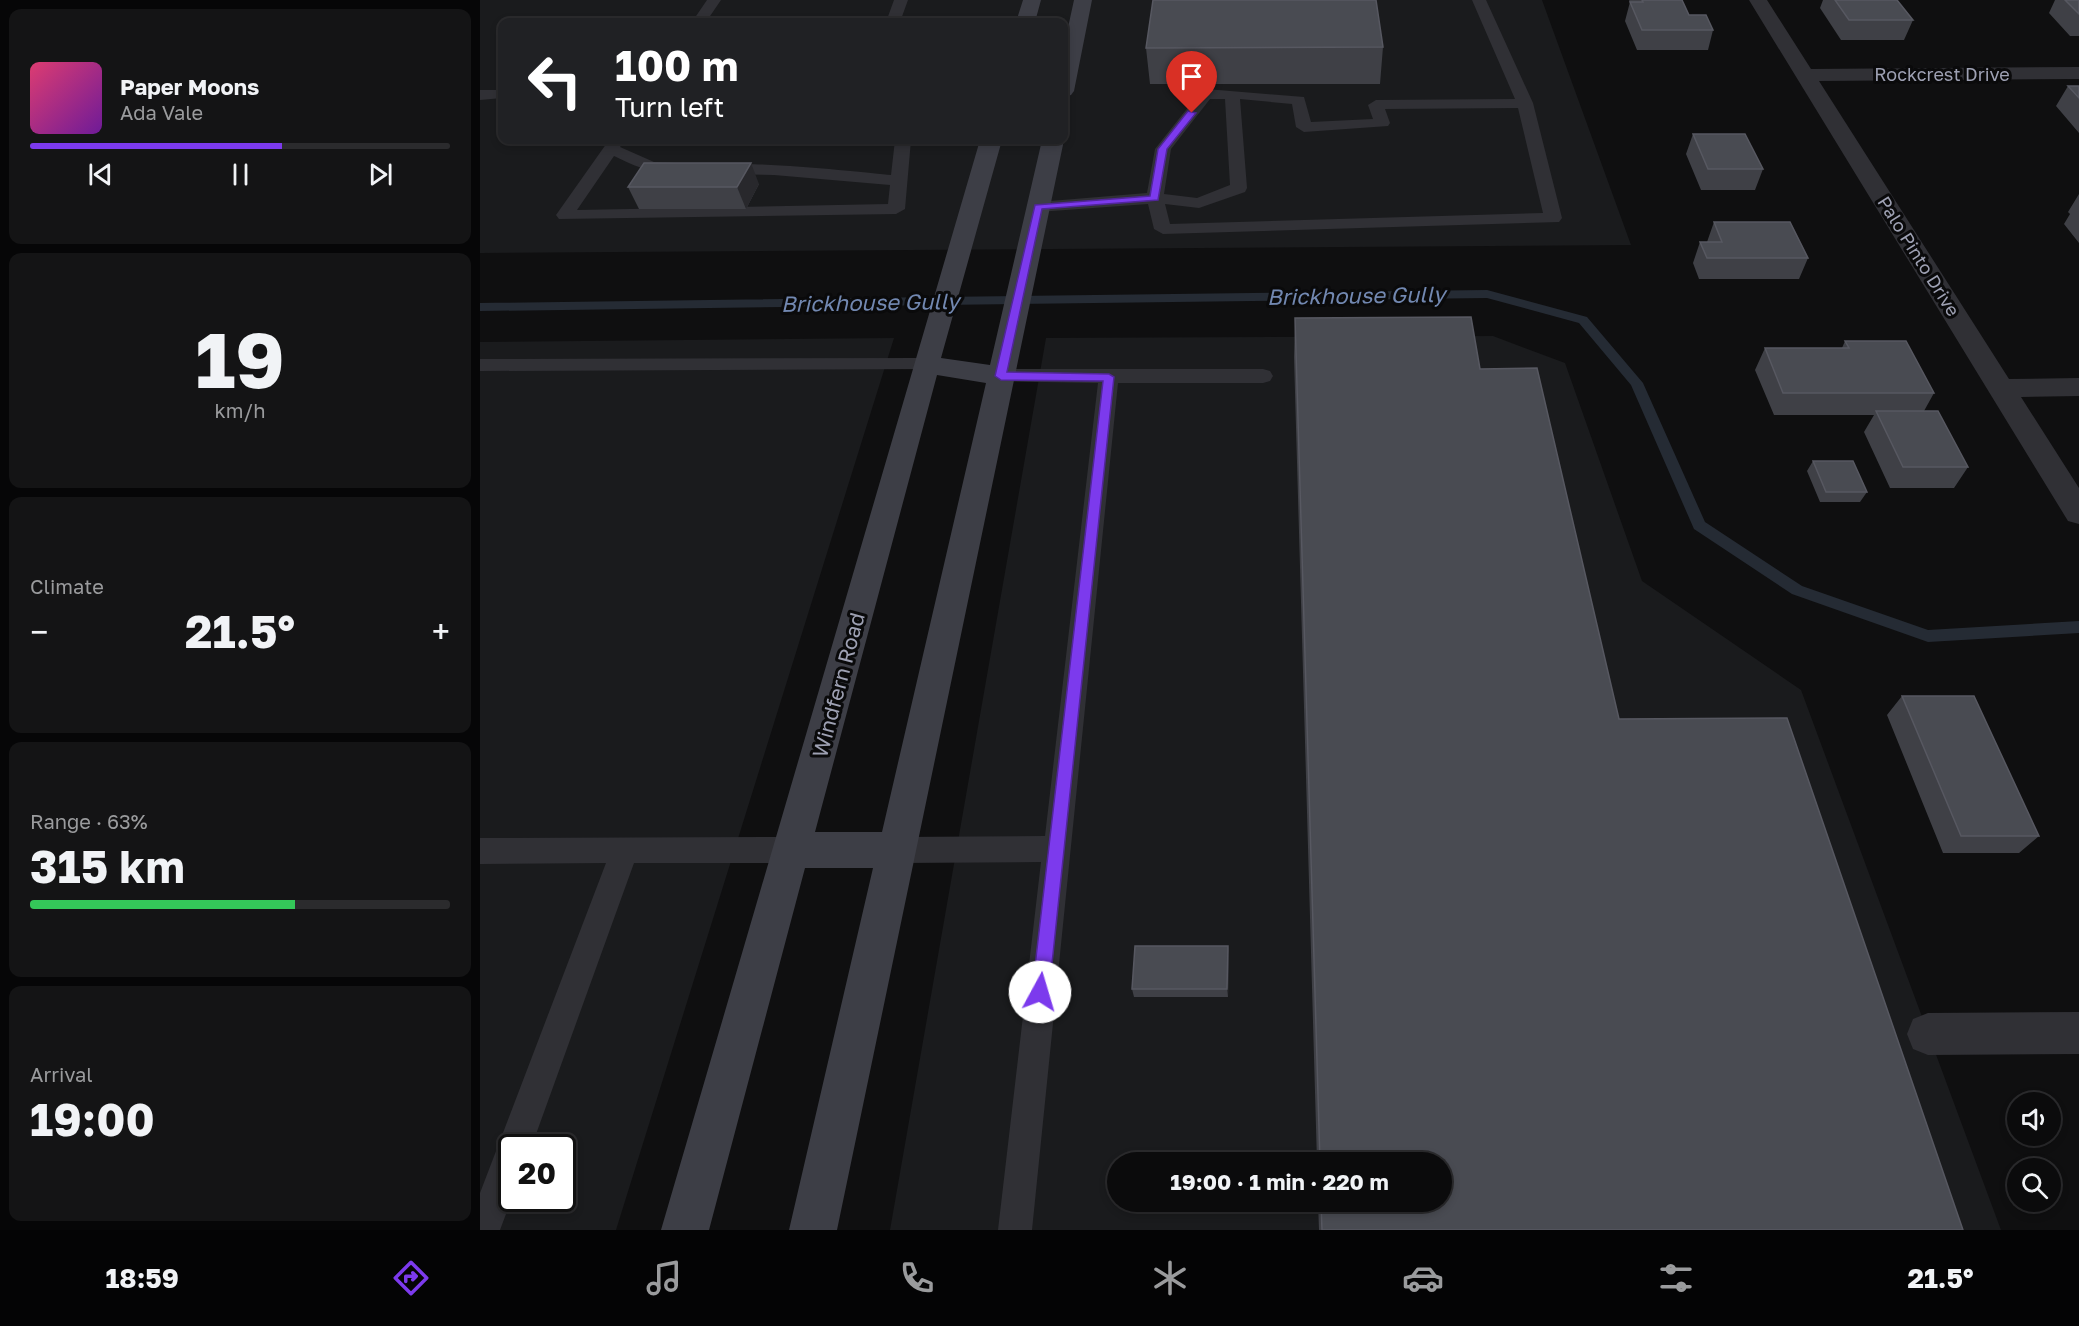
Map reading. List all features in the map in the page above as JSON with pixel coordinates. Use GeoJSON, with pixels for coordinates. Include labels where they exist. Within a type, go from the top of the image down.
{"type":"FeatureCollection","features":[{"type":"Feature","properties":{"kind":"street"},"geometry":{"type":"LineString","coordinates":[[1027,18],[1032,0]]}},
{"type":"Feature","properties":{"kind":"street"},"geometry":{"type":"LineString","coordinates":[[1068,72],[1083,0]]}},
{"type":"Feature","properties":{"kind":"street","name":"Palo Pinto Drive"},"geometry":{"type":"LineString","coordinates":[[1758,0],[2079,513]]}},
{"type":"Feature","properties":{"kind":"street","name":"Rockcrest Drive"},"geometry":{"type":"LineString","coordinates":[[1805,75],[2079,73]]}},
{"type":"Feature","properties":{"kind":"street","name":"Windfern Road"},"geometry":{"type":"LineString","coordinates":[[685,1230],[793,850],[930,348],[990,144]]}},
{"type":"Feature","properties":{"kind":"street"},"geometry":{"type":"LineString","coordinates":[[813,1230],[1052,144]]}},
{"type":"Feature","properties":{"kind":"street"},"geometry":{"type":"LineString","coordinates":[[930,348],[1001,376]]}},
{"type":"Feature","properties":{"kind":"street"},"geometry":{"type":"LineString","coordinates":[[2001,388],[2079,387]]}},
{"type":"Feature","properties":{"kind":"street"},"geometry":{"type":"LineString","coordinates":[[793,850],[898,850]]}},
{"type":"Feature","properties":{"kind":"street"},"geometry":{"type":"LineString","coordinates":[[1928,1034],[2079,1033]]}},
{"type":"Feature","properties":{"kind":"lane"},"geometry":{"type":"LineString","coordinates":[[702,18],[714,0]]}},
{"type":"Feature","properties":{"kind":"lane"},"geometry":{"type":"LineString","coordinates":[[894,18],[901,0]]}},
{"type":"Feature","properties":{"kind":"lane"},"geometry":{"type":"LineString","coordinates":[[1479,0],[1525,103],[1553,218],[1163,229],[1155,198],[1162,149],[1206,94],[1299,100],[1304,127],[1382,123],[1376,105],[1525,103]]}},
{"type":"Feature","properties":{"kind":"lane"},"geometry":{"type":"LineString","coordinates":[[480,95],[498,94]]}},
{"type":"Feature","properties":{"kind":"lane"},"geometry":{"type":"LineString","coordinates":[[1038,207],[1155,198],[1199,203],[1239,188],[1232,94]]}},
{"type":"Feature","properties":{"kind":"lane"},"geometry":{"type":"LineString","coordinates":[[899,181],[774,170],[651,167],[614,144],[565,215],[896,209],[899,181],[903,144]]}},
{"type":"Feature","properties":{"kind":"lane"},"geometry":{"type":"LineString","coordinates":[[480,365],[930,348]]}},
{"type":"Feature","properties":{"kind":"lane"},"geometry":{"type":"LineString","coordinates":[[1001,376],[1263,376]]}},
{"type":"Feature","properties":{"kind":"lane"},"geometry":{"type":"LineString","coordinates":[[1016,1230],[1055,849],[1109,377]]}},
{"type":"Feature","properties":{"kind":"lane"},"geometry":{"type":"LineString","coordinates":[[898,850],[1055,849]]}},
{"type":"Feature","properties":{"kind":"lane"},"geometry":{"type":"LineString","coordinates":[[519,1134],[625,850]]}},
{"type":"Feature","properties":{"kind":"lane"},"geometry":{"type":"LineString","coordinates":[[480,851],[793,850]]}},
{"type":"Feature","properties":{"kind":"lane"},"geometry":{"type":"LineString","coordinates":[[483,1230],[498,1190]]}},
{"type":"Feature","properties":{"kind":"shaded area"},"geometry":{"type":"Polygon","coordinates":[[[480,0],[1542,0],[1631,245],[480,253],[480,0]]]}},
{"type":"Feature","properties":{"kind":"shaded area"},"geometry":{"type":"Polygon","coordinates":[[[1493,336],[1565,363],[1642,581],[1801,690],[2001,1230],[890,1230],[1046,338],[1493,336]]]}},
{"type":"Feature","properties":{"kind":"shaded area"},"geometry":{"type":"Polygon","coordinates":[[[894,338],[616,1230],[480,1230],[480,342],[894,338]]]}},
{"type":"Feature","properties":{"kind":"building"},"geometry":{"type":"Polygon","coordinates":[[[1153,0],[1376,0],[1383,47],[1146,48],[1153,0]]]}},
{"type":"Feature","properties":{"kind":"building"},"geometry":{"type":"Polygon","coordinates":[[[1642,0],[1682,0],[1689,15],[1706,15],[1713,30],[1642,30],[1630,2],[1643,2],[1642,0]]]}},
{"type":"Feature","properties":{"kind":"building"},"geometry":{"type":"Polygon","coordinates":[[[1835,0],[1897,0],[1913,20],[1849,20],[1835,0]]]}},
{"type":"Feature","properties":{"kind":"building"},"geometry":{"type":"Polygon","coordinates":[[[2065,0],[2079,0],[2079,14],[2065,0]]]}},
{"type":"Feature","properties":{"kind":"building"},"geometry":{"type":"Polygon","coordinates":[[[2068,86],[2079,86],[2079,98],[2068,86]]]}},
{"type":"Feature","properties":{"kind":"building"},"geometry":{"type":"Polygon","coordinates":[[[1693,134],[1745,134],[1763,169],[1708,169],[1693,134]]]}},
{"type":"Feature","properties":{"kind":"building"},"geometry":{"type":"Polygon","coordinates":[[[644,163],[751,163],[737,187],[628,187],[644,163]]]}},
{"type":"Feature","properties":{"kind":"building"},"geometry":{"type":"Polygon","coordinates":[[[1714,222],[1790,222],[1808,258],[1707,258],[1700,242],[1722,242],[1714,222]]]}},
{"type":"Feature","properties":{"kind":"building"},"geometry":{"type":"Polygon","coordinates":[[[1471,317],[1480,369],[1537,368],[1619,719],[1787,718],[1963,1230],[1322,1230],[1321,1212],[1452,1212],[1452,1152],[1320,1152],[1295,318],[1471,317]]]}},
{"type":"Feature","properties":{"kind":"building"},"geometry":{"type":"Polygon","coordinates":[[[1845,341],[1906,341],[1934,393],[1783,393],[1765,348],[1849,348],[1845,341]]]}},
{"type":"Feature","properties":{"kind":"building"},"geometry":{"type":"Polygon","coordinates":[[[1876,411],[1938,411],[1968,467],[1903,467],[1876,411]]]}},
{"type":"Feature","properties":{"kind":"building"},"geometry":{"type":"Polygon","coordinates":[[[1813,461],[1853,461],[1867,492],[1826,492],[1813,461]]]}},
{"type":"Feature","properties":{"kind":"building"},"geometry":{"type":"Polygon","coordinates":[[[1902,696],[1974,696],[2039,836],[1961,836],[1902,696]]]}},
{"type":"Feature","properties":{"kind":"building"},"geometry":{"type":"Polygon","coordinates":[[[1135,946],[1228,946],[1227,989],[1132,989],[1135,946]]]}},
{"type":"Feature","properties":{"kind":"waterway","name":"Brickhouse Gully"},"geometry":{"type":"LineString","coordinates":[[480,307],[1487,294],[1583,320],[1637,383],[1699,525],[1797,590],[1928,636],[2079,627]]}},
{"type":"Feature","properties":{"kind":"route"},"geometry":{"type":"LineString","coordinates":[[1040,992],[1109,377],[1001,376],[1038,207],[1155,198],[1162,149],[1192,113]]}}]}
